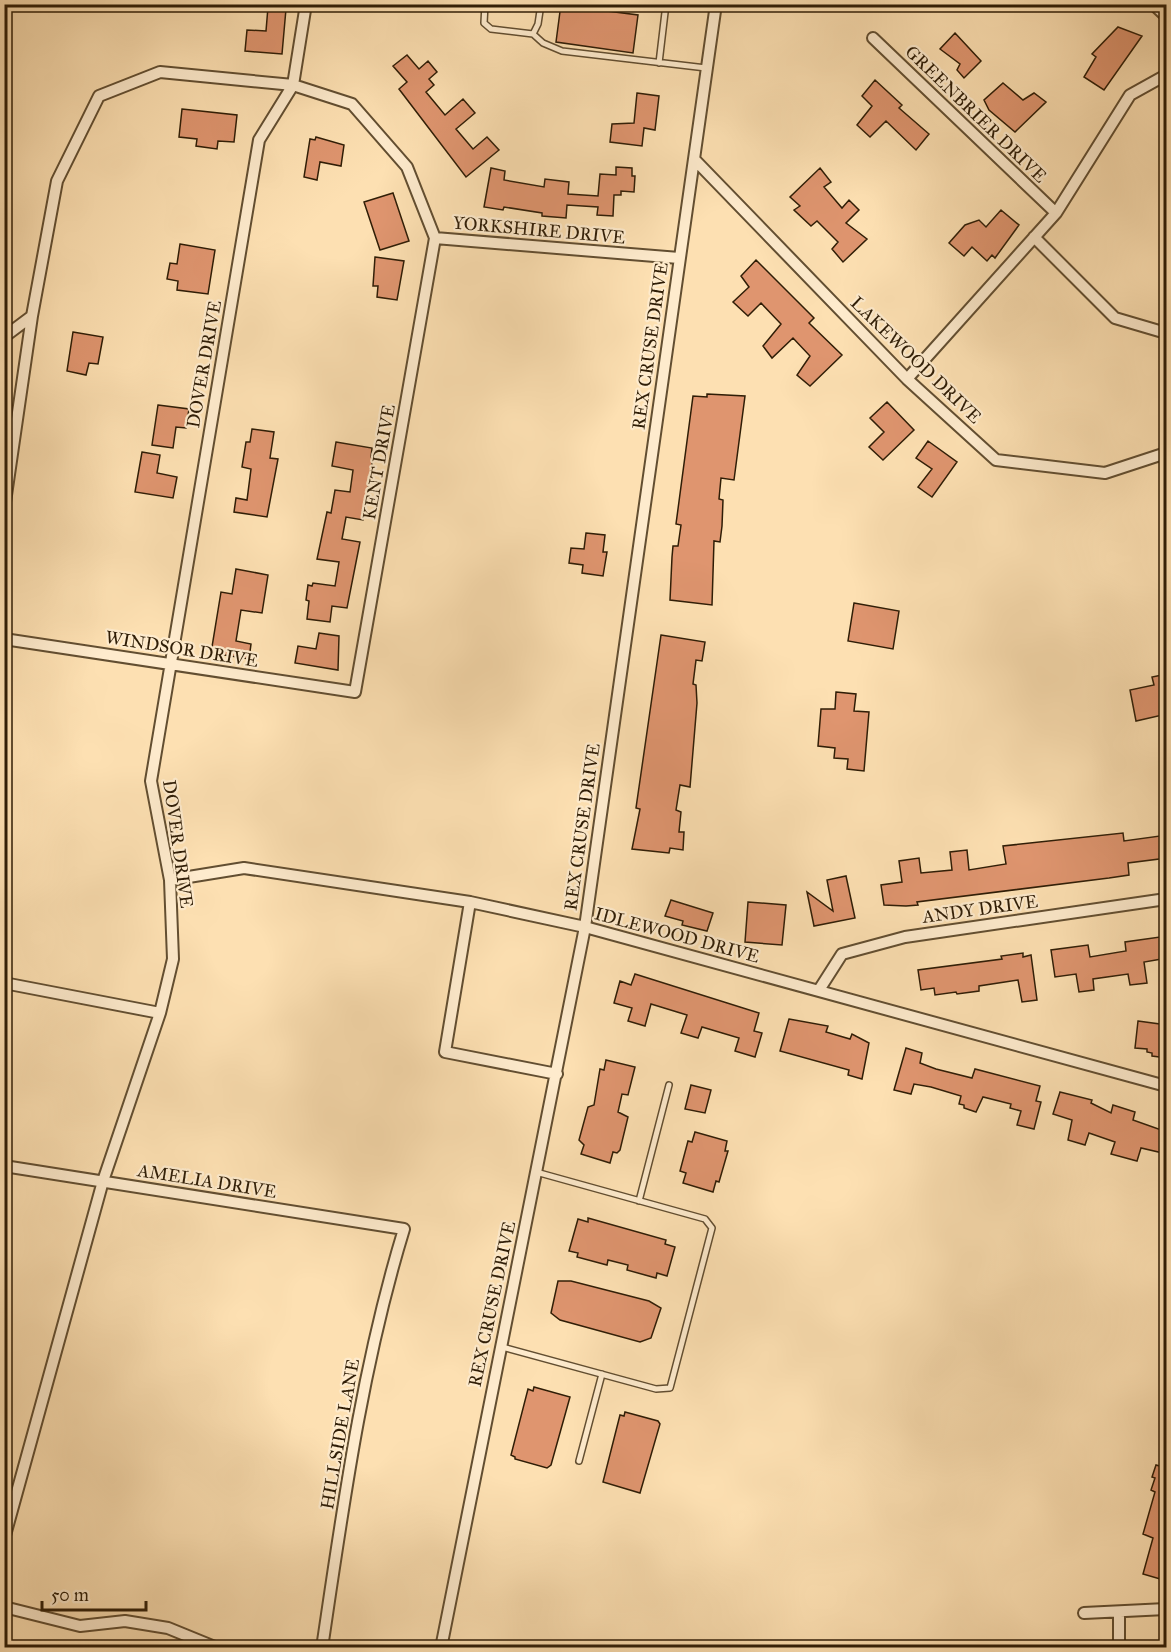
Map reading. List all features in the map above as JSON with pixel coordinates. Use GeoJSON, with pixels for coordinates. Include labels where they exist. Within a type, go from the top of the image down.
{"type":"FeatureCollection","features":[{"type":"Feature","properties":{"kind":"street","name":"DOVER DRIVE"},"geometry":{"type":"LineString","coordinates":[[4,1539],[103,1181],[160,1013],[173,959],[170,880],[151,781],[259,140],[293,85],[306,4]]}},
{"type":"Feature","properties":{"kind":"street","name":"REX CRUSE DRIVE"},"geometry":{"type":"LineString","coordinates":[[441,1647],[585,927],[716,4]]}},
{"type":"Feature","properties":{"kind":"street"},"geometry":{"type":"LineString","coordinates":[[1153,4],[1167,16]]}},
{"type":"Feature","properties":{"kind":"street","name":"GREENBRIER DRIVE"},"geometry":{"type":"LineString","coordinates":[[873,38],[1056,213]]}},
{"type":"Feature","properties":{"kind":"street","name":"YORKSHIRE DRIVE"},"geometry":{"type":"LineString","coordinates":[[32,316],[57,182],[99,96],[159,72],[293,85],[352,104],[407,167],[435,238],[680,258]]}},
{"type":"Feature","properties":{"kind":"street"},"geometry":{"type":"LineString","coordinates":[[907,379],[1056,213],[1130,95],[1167,75]]}},
{"type":"Feature","properties":{"kind":"street","name":"LAKEWOOD DRIVE"},"geometry":{"type":"LineString","coordinates":[[694,159],[907,379],[996,460],[1105,473],[1167,453]]}},
{"type":"Feature","properties":{"kind":"street"},"geometry":{"type":"LineString","coordinates":[[1034,237],[1115,318],[1167,333]]}},
{"type":"Feature","properties":{"kind":"street","name":"KENT DRIVE"},"geometry":{"type":"LineString","coordinates":[[355,692],[435,238]]}},
{"type":"Feature","properties":{"kind":"street"},"geometry":{"type":"LineString","coordinates":[[4,337],[32,316]]}},
{"type":"Feature","properties":{"kind":"street"},"geometry":{"type":"LineString","coordinates":[[4,509],[32,316]]}},
{"type":"Feature","properties":{"kind":"street","name":"WINDSOR DRIVE"},"geometry":{"type":"LineString","coordinates":[[4,639],[355,692]]}},
{"type":"Feature","properties":{"kind":"street","name":"IDLEWOOD DRIVE"},"geometry":{"type":"LineString","coordinates":[[170,880],[244,868],[470,902],[585,927],[1167,1086]]}},
{"type":"Feature","properties":{"kind":"street","name":"ANDY DRIVE"},"geometry":{"type":"LineString","coordinates":[[819,990],[842,954],[905,937],[1167,899]]}},
{"type":"Feature","properties":{"kind":"street"},"geometry":{"type":"LineString","coordinates":[[470,902],[445,1052],[556,1074]]}},
{"type":"Feature","properties":{"kind":"street"},"geometry":{"type":"LineString","coordinates":[[4,983],[160,1013]]}},
{"type":"Feature","properties":{"kind":"street","name":"AMELIA DRIVE"},"geometry":{"type":"LineString","coordinates":[[4,1166],[404,1229]]}},
{"type":"Feature","properties":{"kind":"street","name":"HILLSIDE LANE"},"geometry":{"type":"LineString","coordinates":[[322,1647],[357,1418],[390,1276],[404,1229]]}},
{"type":"Feature","properties":{"kind":"street"},"geometry":{"type":"LineString","coordinates":[[4,1607],[80,1626],[124,1621],[168,1628],[217,1647]]}},
{"type":"Feature","properties":{"kind":"street"},"geometry":{"type":"LineString","coordinates":[[1084,1613],[1167,1609]]}},
{"type":"Feature","properties":{"kind":"street"},"geometry":{"type":"LineString","coordinates":[[1119,1612],[1119,1647]]}},
{"type":"Feature","properties":{"kind":"lane"},"geometry":{"type":"LineString","coordinates":[[485,4],[484,23],[491,30],[533,34],[554,49],[707,68]]}},
{"type":"Feature","properties":{"kind":"lane"},"geometry":{"type":"LineString","coordinates":[[533,34],[538,24],[541,4]]}},
{"type":"Feature","properties":{"kind":"lane"},"geometry":{"type":"LineString","coordinates":[[659,63],[666,4]]}},
{"type":"Feature","properties":{"kind":"lane"},"geometry":{"type":"LineString","coordinates":[[639,1201],[669,1085]]}},
{"type":"Feature","properties":{"kind":"lane"},"geometry":{"type":"LineString","coordinates":[[500,1347],[656,1389],[670,1388],[712,1228],[705,1219],[536,1172]]}},
{"type":"Feature","properties":{"kind":"lane"},"geometry":{"type":"LineString","coordinates":[[579,1461],[602,1374]]}},
{"type":"Feature","properties":{"kind":"building"},"geometry":{"type":"Polygon","coordinates":[[[561,4],[592,4],[592,9],[638,15],[633,53],[556,42],[561,4]]]}},
{"type":"Feature","properties":{"kind":"building"},"geometry":{"type":"Polygon","coordinates":[[[268,7],[286,9],[282,54],[245,51],[247,30],[266,31],[268,7]]]}},
{"type":"Feature","properties":{"kind":"building"},"geometry":{"type":"Polygon","coordinates":[[[1118,27],[1142,36],[1104,90],[1084,77],[1096,57],[1092,54],[1118,27]]]}},
{"type":"Feature","properties":{"kind":"building"},"geometry":{"type":"Polygon","coordinates":[[[955,33],[981,61],[964,78],[957,70],[960,64],[940,49],[955,33]]]}},
{"type":"Feature","properties":{"kind":"building"},"geometry":{"type":"Polygon","coordinates":[[[407,55],[419,69],[428,61],[437,72],[429,79],[434,85],[426,92],[445,115],[463,99],[475,113],[456,129],[473,149],[487,137],[499,150],[466,177],[399,89],[407,82],[393,66],[407,55]]]}},
{"type":"Feature","properties":{"kind":"building"},"geometry":{"type":"Polygon","coordinates":[[[875,80],[902,105],[899,108],[929,134],[916,150],[886,121],[870,137],[857,125],[872,106],[862,96],[875,80]]]}},
{"type":"Feature","properties":{"kind":"building"},"geometry":{"type":"Polygon","coordinates":[[[1003,83],[1023,100],[1034,93],[1046,102],[1015,132],[989,110],[984,100],[1003,83]]]}},
{"type":"Feature","properties":{"kind":"building"},"geometry":{"type":"Polygon","coordinates":[[[637,93],[659,96],[655,130],[644,128],[642,146],[610,142],[612,124],[634,123],[637,93]]]}},
{"type":"Feature","properties":{"kind":"building"},"geometry":{"type":"Polygon","coordinates":[[[182,109],[237,115],[234,142],[218,141],[217,149],[196,146],[197,139],[179,137],[182,109]]]}},
{"type":"Feature","properties":{"kind":"building"},"geometry":{"type":"Polygon","coordinates":[[[316,137],[344,145],[341,166],[320,162],[317,180],[304,177],[310,139],[315,140],[316,137]]]}},
{"type":"Feature","properties":{"kind":"building"},"geometry":{"type":"Polygon","coordinates":[[[616,167],[632,168],[632,176],[635,176],[634,192],[621,191],[621,195],[614,195],[613,216],[597,215],[598,207],[567,205],[566,218],[542,216],[542,213],[504,207],[503,210],[484,207],[491,168],[505,171],[504,180],[544,187],[545,179],[569,182],[568,194],[598,196],[600,174],[616,175],[616,167]]]}},
{"type":"Feature","properties":{"kind":"building"},"geometry":{"type":"Polygon","coordinates":[[[820,168],[831,182],[824,187],[842,208],[849,200],[859,210],[846,223],[867,239],[843,262],[832,249],[838,242],[817,221],[811,226],[794,210],[800,206],[790,197],[820,168]]]}},
{"type":"Feature","properties":{"kind":"building"},"geometry":{"type":"Polygon","coordinates":[[[393,193],[409,241],[380,250],[364,202],[393,193]]]}},
{"type":"Feature","properties":{"kind":"building"},"geometry":{"type":"Polygon","coordinates":[[[1001,210],[1019,225],[995,258],[992,255],[987,261],[972,247],[964,256],[949,243],[965,225],[979,220],[986,227],[1001,210]]]}},
{"type":"Feature","properties":{"kind":"building"},"geometry":{"type":"Polygon","coordinates":[[[180,244],[215,250],[208,294],[177,290],[178,281],[167,279],[170,263],[177,264],[180,244]]]}},
{"type":"Feature","properties":{"kind":"building"},"geometry":{"type":"Polygon","coordinates":[[[375,257],[404,261],[397,300],[377,297],[378,286],[373,286],[375,257]]]}},
{"type":"Feature","properties":{"kind":"building"},"geometry":{"type":"Polygon","coordinates":[[[756,260],[814,318],[809,323],[842,355],[810,386],[797,375],[810,356],[793,338],[772,358],[763,346],[781,324],[761,303],[748,316],[733,302],[749,287],[741,276],[756,260]]]}},
{"type":"Feature","properties":{"kind":"building"},"geometry":{"type":"Polygon","coordinates":[[[73,332],[103,337],[98,364],[89,363],[86,375],[67,371],[73,332]]]}},
{"type":"Feature","properties":{"kind":"building"},"geometry":{"type":"Polygon","coordinates":[[[707,394],[745,396],[734,480],[721,478],[719,499],[723,500],[722,526],[720,542],[714,541],[712,605],[670,600],[673,546],[678,546],[681,525],[676,524],[693,396],[707,397],[707,394]]]}},
{"type":"Feature","properties":{"kind":"building"},"geometry":{"type":"Polygon","coordinates":[[[887,402],[914,430],[883,460],[869,447],[884,432],[870,418],[887,402]]]}},
{"type":"Feature","properties":{"kind":"building"},"geometry":{"type":"Polygon","coordinates":[[[158,405],[189,409],[186,428],[176,427],[173,448],[152,445],[158,405]]]}},
{"type":"Feature","properties":{"kind":"building"},"geometry":{"type":"Polygon","coordinates":[[[252,429],[274,432],[270,458],[278,459],[267,517],[234,512],[236,498],[247,500],[251,469],[242,467],[246,442],[250,442],[252,429]]]}},
{"type":"Feature","properties":{"kind":"building"},"geometry":{"type":"Polygon","coordinates":[[[928,441],[957,462],[932,497],[918,487],[932,469],[916,458],[928,441]]]}},
{"type":"Feature","properties":{"kind":"building"},"geometry":{"type":"Polygon","coordinates":[[[336,442],[372,448],[371,457],[373,457],[363,520],[346,517],[342,539],[360,542],[347,608],[332,606],[330,622],[307,619],[309,601],[306,600],[308,585],[312,586],[313,583],[335,586],[339,562],[317,559],[327,512],[331,513],[335,490],[350,492],[353,470],[332,466],[336,442]]]}},
{"type":"Feature","properties":{"kind":"building"},"geometry":{"type":"Polygon","coordinates":[[[142,452],[160,455],[157,473],[177,477],[173,498],[135,492],[142,452]]]}},
{"type":"Feature","properties":{"kind":"building"},"geometry":{"type":"Polygon","coordinates":[[[586,533],[605,535],[603,552],[607,552],[603,576],[582,573],[583,565],[569,563],[571,548],[584,549],[586,533]]]}},
{"type":"Feature","properties":{"kind":"building"},"geometry":{"type":"Polygon","coordinates":[[[236,569],[268,575],[262,613],[241,610],[236,641],[251,644],[249,659],[211,653],[221,592],[232,594],[236,569]]]}},
{"type":"Feature","properties":{"kind":"building"},"geometry":{"type":"Polygon","coordinates":[[[854,603],[899,611],[893,649],[848,641],[854,603]]]}},
{"type":"Feature","properties":{"kind":"building"},"geometry":{"type":"Polygon","coordinates":[[[319,633],[339,636],[338,670],[295,663],[298,646],[316,649],[319,633]]]}},
{"type":"Feature","properties":{"kind":"building"},"geometry":{"type":"Polygon","coordinates":[[[661,635],[705,642],[702,661],[696,660],[693,684],[696,685],[697,703],[690,787],[680,785],[676,810],[681,812],[679,832],[684,832],[683,850],[670,848],[669,853],[632,849],[640,809],[636,808],[661,635]]]}},
{"type":"Feature","properties":{"kind":"building"},"geometry":{"type":"Polygon","coordinates":[[[1167,674],[1167,714],[1136,721],[1130,690],[1154,685],[1152,677],[1167,674]]]}},
{"type":"Feature","properties":{"kind":"building"},"geometry":{"type":"Polygon","coordinates":[[[836,692],[856,694],[854,711],[869,712],[864,771],[847,769],[848,759],[834,758],[835,748],[818,746],[821,709],[835,709],[836,692]]]}},
{"type":"Feature","properties":{"kind":"building"},"geometry":{"type":"Polygon","coordinates":[[[1123,833],[1124,841],[1167,835],[1167,858],[1128,863],[1129,875],[917,902],[918,905],[884,905],[881,885],[902,882],[899,861],[919,858],[921,873],[952,870],[950,852],[967,850],[969,870],[1006,864],[1003,846],[1123,833]]]}},
{"type":"Feature","properties":{"kind":"building"},"geometry":{"type":"Polygon","coordinates":[[[846,876],[855,918],[814,926],[807,892],[833,911],[827,880],[846,876]]]}},
{"type":"Feature","properties":{"kind":"building"},"geometry":{"type":"Polygon","coordinates":[[[671,900],[713,913],[707,931],[682,925],[683,921],[665,916],[671,900]]]}},
{"type":"Feature","properties":{"kind":"building"},"geometry":{"type":"Polygon","coordinates":[[[748,902],[786,905],[782,945],[745,942],[748,902]]]}},
{"type":"Feature","properties":{"kind":"building"},"geometry":{"type":"Polygon","coordinates":[[[1167,936],[1167,958],[1144,962],[1147,983],[1130,985],[1128,974],[1093,979],[1094,990],[1079,992],[1076,974],[1055,977],[1051,950],[1088,945],[1090,957],[1126,951],[1125,942],[1167,936]]]}},
{"type":"Feature","properties":{"kind":"building"},"geometry":{"type":"Polygon","coordinates":[[[1023,953],[1023,957],[1031,955],[1037,1000],[1022,1002],[1018,980],[979,986],[979,991],[957,994],[956,992],[935,995],[934,988],[921,990],[918,970],[1002,959],[1001,956],[1023,953]]]}},
{"type":"Feature","properties":{"kind":"building"},"geometry":{"type":"Polygon","coordinates":[[[635,974],[759,1013],[754,1031],[762,1033],[755,1057],[735,1051],[739,1038],[702,1027],[698,1038],[681,1033],[687,1015],[651,1004],[645,1026],[628,1021],[632,1008],[614,1003],[620,981],[631,985],[635,974]]]}},
{"type":"Feature","properties":{"kind":"building"},"geometry":{"type":"Polygon","coordinates":[[[789,1019],[828,1026],[826,1032],[850,1039],[852,1034],[869,1043],[862,1079],[848,1075],[849,1070],[780,1051],[789,1019]]]}},
{"type":"Feature","properties":{"kind":"building"},"geometry":{"type":"Polygon","coordinates":[[[1138,1021],[1167,1025],[1167,1058],[1152,1056],[1147,1049],[1135,1048],[1138,1021]]]}},
{"type":"Feature","properties":{"kind":"building"},"geometry":{"type":"Polygon","coordinates":[[[906,1048],[922,1053],[920,1063],[936,1069],[972,1078],[975,1069],[1040,1086],[1036,1101],[1041,1102],[1034,1129],[1017,1125],[1021,1111],[1010,1108],[1011,1104],[983,1097],[976,1112],[959,1104],[961,1096],[931,1087],[914,1084],[911,1094],[894,1090],[906,1048]]]}},
{"type":"Feature","properties":{"kind":"building"},"geometry":{"type":"Polygon","coordinates":[[[606,1060],[635,1067],[628,1095],[622,1094],[618,1112],[628,1117],[620,1150],[617,1153],[613,1152],[610,1163],[581,1154],[584,1145],[579,1140],[588,1107],[594,1105],[600,1069],[604,1070],[606,1060]]]}},
{"type":"Feature","properties":{"kind":"building"},"geometry":{"type":"Polygon","coordinates":[[[691,1085],[711,1090],[705,1113],[685,1109],[691,1085]]]}},
{"type":"Feature","properties":{"kind":"building"},"geometry":{"type":"Polygon","coordinates":[[[1060,1092],[1092,1100],[1091,1103],[1111,1113],[1113,1105],[1135,1112],[1133,1120],[1167,1132],[1167,1154],[1141,1148],[1137,1161],[1111,1154],[1115,1142],[1089,1133],[1085,1145],[1068,1140],[1072,1120],[1053,1114],[1060,1092]]]}},
{"type":"Feature","properties":{"kind":"building"},"geometry":{"type":"Polygon","coordinates":[[[695,1132],[727,1141],[725,1151],[728,1151],[719,1182],[716,1181],[713,1192],[683,1183],[686,1173],[680,1171],[688,1141],[692,1142],[695,1132]]]}},
{"type":"Feature","properties":{"kind":"building"},"geometry":{"type":"Polygon","coordinates":[[[588,1218],[666,1240],[665,1244],[675,1247],[667,1276],[657,1273],[656,1278],[627,1270],[628,1265],[608,1260],[607,1265],[577,1257],[578,1253],[569,1251],[578,1219],[588,1222],[588,1218]]]}},
{"type":"Feature","properties":{"kind":"building"},"geometry":{"type":"Polygon","coordinates":[[[558,1281],[571,1281],[649,1301],[661,1308],[651,1338],[640,1342],[560,1320],[551,1313],[558,1281]]]}},
{"type":"Feature","properties":{"kind":"building"},"geometry":{"type":"Polygon","coordinates":[[[534,1387],[570,1397],[551,1465],[547,1468],[515,1459],[511,1455],[528,1389],[533,1391],[534,1387]]]}},
{"type":"Feature","properties":{"kind":"building"},"geometry":{"type":"Polygon","coordinates":[[[625,1412],[658,1421],[660,1424],[640,1493],[603,1482],[620,1415],[624,1416],[625,1412]]]}},
{"type":"Feature","properties":{"kind":"building"},"geometry":{"type":"Polygon","coordinates":[[[1167,1464],[1167,1581],[1143,1574],[1153,1538],[1143,1534],[1155,1492],[1151,1490],[1155,1478],[1152,1477],[1156,1465],[1163,1467],[1167,1464]]]}}]}
